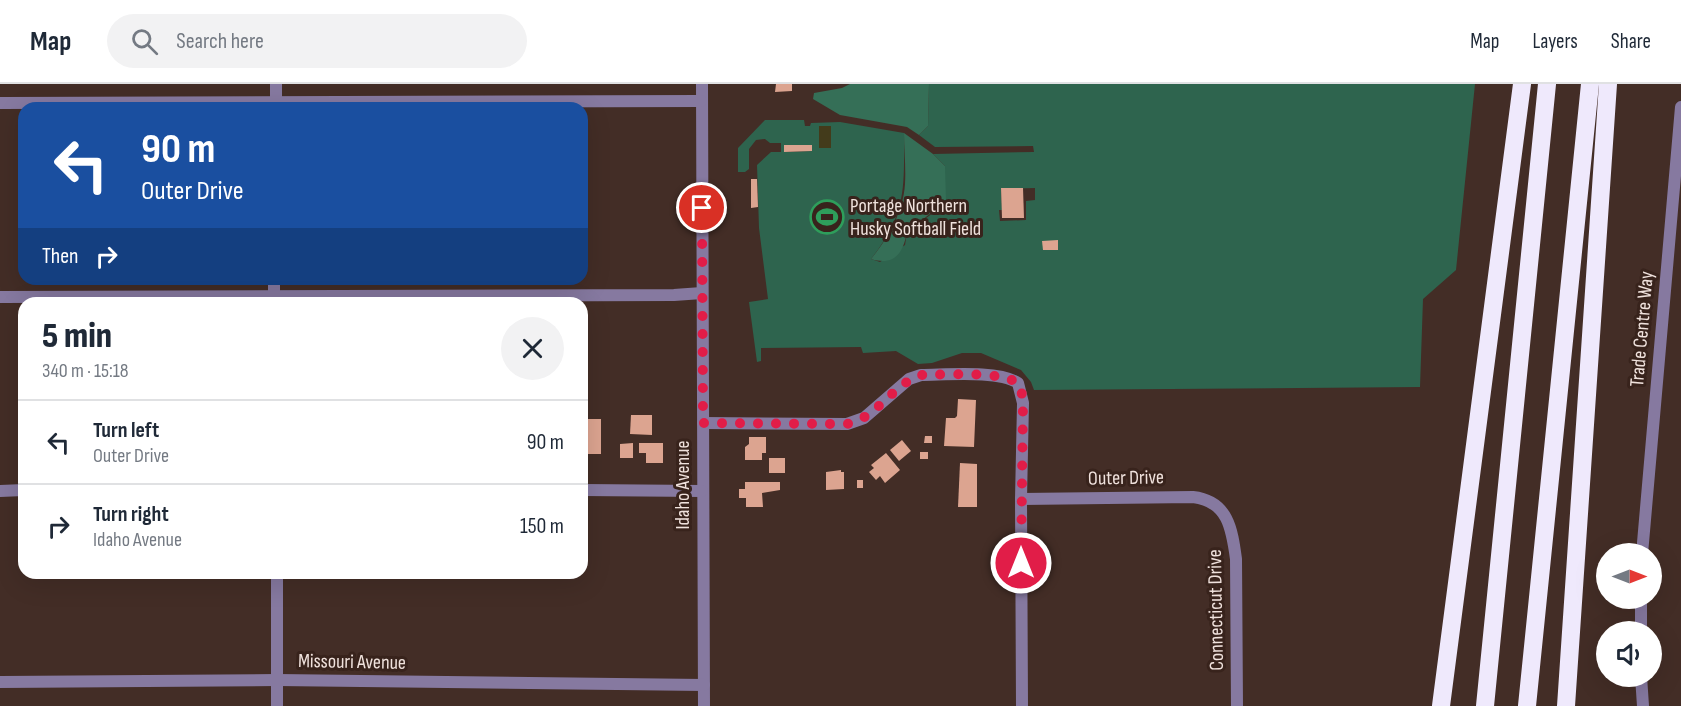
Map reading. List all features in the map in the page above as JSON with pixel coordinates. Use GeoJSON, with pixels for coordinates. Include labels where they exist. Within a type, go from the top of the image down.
{"type":"FeatureCollection","features":[{"type":"Feature","properties":{"kind":"highway"},"geometry":{"type":"LineString","coordinates":[[1441,706],[1522,84]]}},
{"type":"Feature","properties":{"kind":"highway"},"geometry":{"type":"LineString","coordinates":[[1485,706],[1547,84]]}},
{"type":"Feature","properties":{"kind":"highway"},"geometry":{"type":"LineString","coordinates":[[1527,706],[1590,84]]}},
{"type":"Feature","properties":{"kind":"highway"},"geometry":{"type":"LineString","coordinates":[[1566,706],[1608,84]]}},
{"type":"Feature","properties":{"kind":"street"},"geometry":{"type":"LineString","coordinates":[[276,84],[276,102]]}},
{"type":"Feature","properties":{"kind":"street","name":"Idaho Avenue"},"geometry":{"type":"LineString","coordinates":[[702,84],[704,706]]}},
{"type":"Feature","properties":{"kind":"street"},"geometry":{"type":"LineString","coordinates":[[588,102],[701,101]]}},
{"type":"Feature","properties":{"kind":"street"},"geometry":{"type":"LineString","coordinates":[[0,103],[18,103]]}},
{"type":"Feature","properties":{"kind":"street","name":"Trade Centre Way"},"geometry":{"type":"LineString","coordinates":[[1643,543],[1681,107]]}},
{"type":"Feature","properties":{"kind":"street"},"geometry":{"type":"LineString","coordinates":[[474,297],[702,293]]}},
{"type":"Feature","properties":{"kind":"street"},"geometry":{"type":"LineString","coordinates":[[0,297],[18,297]]}},
{"type":"Feature","properties":{"kind":"street"},"geometry":{"type":"LineString","coordinates":[[703,423],[847,424],[857,422],[909,379],[921,375],[996,375],[1009,377],[1018,383],[1023,403],[1022,706]]}},
{"type":"Feature","properties":{"kind":"street"},"geometry":{"type":"LineString","coordinates":[[0,490],[18,490]]}},
{"type":"Feature","properties":{"kind":"street"},"geometry":{"type":"LineString","coordinates":[[588,490],[702,491]]}},
{"type":"Feature","properties":{"kind":"street","name":"Outer Drive"},"geometry":{"type":"LineString","coordinates":[[1021,499],[1206,498],[1220,508],[1224,515]]}},
{"type":"Feature","properties":{"kind":"street","name":"Connecticut Drive"},"geometry":{"type":"LineString","coordinates":[[1224,515],[1233,538],[1236,559],[1237,706]]}},
{"type":"Feature","properties":{"kind":"street"},"geometry":{"type":"LineString","coordinates":[[277,579],[277,706]]}},
{"type":"Feature","properties":{"kind":"street","name":"Missouri Avenue"},"geometry":{"type":"LineString","coordinates":[[0,682],[704,684]]}},
{"type":"Feature","properties":{"kind":"street"},"geometry":{"type":"LineString","coordinates":[[1642,687],[1643,706]]}},
{"type":"Feature","properties":{"kind":"green space"},"geometry":{"type":"Polygon","coordinates":[[[850,84],[929,84],[928,126],[919,135],[907,127],[840,115],[813,99],[814,93],[842,88],[850,84]]]}},
{"type":"Feature","properties":{"kind":"green space"},"geometry":{"type":"Polygon","coordinates":[[[929,84],[1475,84],[1456,270],[1423,299],[1420,387],[1034,390],[1031,382],[1021,370],[981,353],[962,353],[932,363],[918,364],[896,351],[863,353],[861,347],[761,348],[761,361],[757,362],[749,302],[768,299],[759,228],[757,165],[771,152],[781,152],[781,143],[770,143],[765,139],[756,140],[749,149],[749,169],[745,172],[738,172],[738,148],[765,120],[804,120],[805,126],[810,126],[811,123],[840,122],[904,133],[901,199],[891,228],[871,259],[880,262],[905,245],[907,232],[933,213],[945,166],[933,154],[1034,152],[1033,146],[935,147],[919,135],[928,126],[929,84]],[[784,145],[784,152],[812,151],[812,145],[784,145]],[[1035,188],[1001,189],[1000,221],[1026,220],[1026,201],[1035,200],[1035,188]]]}},
{"type":"Feature","properties":{"kind":"green space"},"geometry":{"type":"Polygon","coordinates":[[[904,133],[933,154],[945,166],[946,201],[907,232],[903,246],[896,256],[886,261],[879,261],[871,259],[889,234],[904,195],[904,133]]]}},
{"type":"Feature","properties":{"kind":"sand"},"geometry":{"type":"Polygon","coordinates":[[[819,126],[831,126],[831,148],[819,148],[819,126]]]}},
{"type":"Feature","properties":{"kind":"building"},"geometry":{"type":"Polygon","coordinates":[[[776,84],[792,84],[792,91],[775,92],[776,84]]]}},
{"type":"Feature","properties":{"kind":"building"},"geometry":{"type":"Polygon","coordinates":[[[784,145],[812,145],[812,151],[784,152],[784,145]]]}},
{"type":"Feature","properties":{"kind":"building"},"geometry":{"type":"Polygon","coordinates":[[[751,179],[757,179],[758,207],[751,208],[751,179]]]}},
{"type":"Feature","properties":{"kind":"building"},"geometry":{"type":"Polygon","coordinates":[[[1001,188],[1023,188],[1024,218],[1002,218],[1001,188]]]}},
{"type":"Feature","properties":{"kind":"building"},"geometry":{"type":"Polygon","coordinates":[[[1058,240],[1058,250],[1043,250],[1042,241],[1058,240]]]}},
{"type":"Feature","properties":{"kind":"building"},"geometry":{"type":"Polygon","coordinates":[[[958,399],[976,400],[974,447],[944,446],[946,418],[957,416],[958,399]]]}},
{"type":"Feature","properties":{"kind":"building"},"geometry":{"type":"Polygon","coordinates":[[[631,415],[652,415],[652,435],[630,434],[631,415]]]}},
{"type":"Feature","properties":{"kind":"building"},"geometry":{"type":"Polygon","coordinates":[[[588,419],[601,419],[601,454],[588,454],[588,419]]]}},
{"type":"Feature","properties":{"kind":"building"},"geometry":{"type":"Polygon","coordinates":[[[925,436],[932,436],[932,443],[924,443],[925,436]]]}},
{"type":"Feature","properties":{"kind":"building"},"geometry":{"type":"Polygon","coordinates":[[[749,437],[766,437],[766,453],[762,453],[762,460],[745,460],[745,447],[749,444],[749,437]]]}},
{"type":"Feature","properties":{"kind":"building"},"geometry":{"type":"Polygon","coordinates":[[[902,440],[911,451],[899,461],[890,450],[902,440]]]}},
{"type":"Feature","properties":{"kind":"building"},"geometry":{"type":"Polygon","coordinates":[[[633,443],[633,458],[620,458],[620,444],[633,443]]]}},
{"type":"Feature","properties":{"kind":"building"},"geometry":{"type":"Polygon","coordinates":[[[639,443],[663,443],[663,463],[646,463],[646,453],[639,453],[639,443]]]}},
{"type":"Feature","properties":{"kind":"building"},"geometry":{"type":"Polygon","coordinates":[[[920,452],[928,452],[928,459],[920,459],[920,452]]]}},
{"type":"Feature","properties":{"kind":"building"},"geometry":{"type":"Polygon","coordinates":[[[886,453],[900,470],[885,483],[880,476],[876,480],[869,472],[874,468],[871,465],[886,453]]]}},
{"type":"Feature","properties":{"kind":"building"},"geometry":{"type":"Polygon","coordinates":[[[769,458],[785,458],[785,473],[769,473],[769,458]]]}},
{"type":"Feature","properties":{"kind":"building"},"geometry":{"type":"Polygon","coordinates":[[[960,463],[977,464],[977,507],[958,507],[960,463]]]}},
{"type":"Feature","properties":{"kind":"building"},"geometry":{"type":"Polygon","coordinates":[[[841,470],[844,472],[844,489],[826,490],[826,472],[841,470]]]}},
{"type":"Feature","properties":{"kind":"building"},"geometry":{"type":"Polygon","coordinates":[[[857,480],[863,480],[863,488],[857,488],[857,480]]]}},
{"type":"Feature","properties":{"kind":"building"},"geometry":{"type":"Polygon","coordinates":[[[745,482],[780,482],[780,490],[762,493],[763,507],[746,507],[746,498],[739,498],[739,489],[745,489],[745,482]]]}},
{"type":"Feature","properties":{"kind":"place","name":"Portage Northern Husky Softball Field"},"geometry":{"type":"Point","coordinates":[827,217]}},
{"type":"Feature","properties":{"kind":"route"},"geometry":{"type":"LineString","coordinates":[[702,208],[703,423],[847,424],[864,418],[909,379],[921,375],[1009,377],[1018,383],[1023,403],[1021,563]]}}]}
